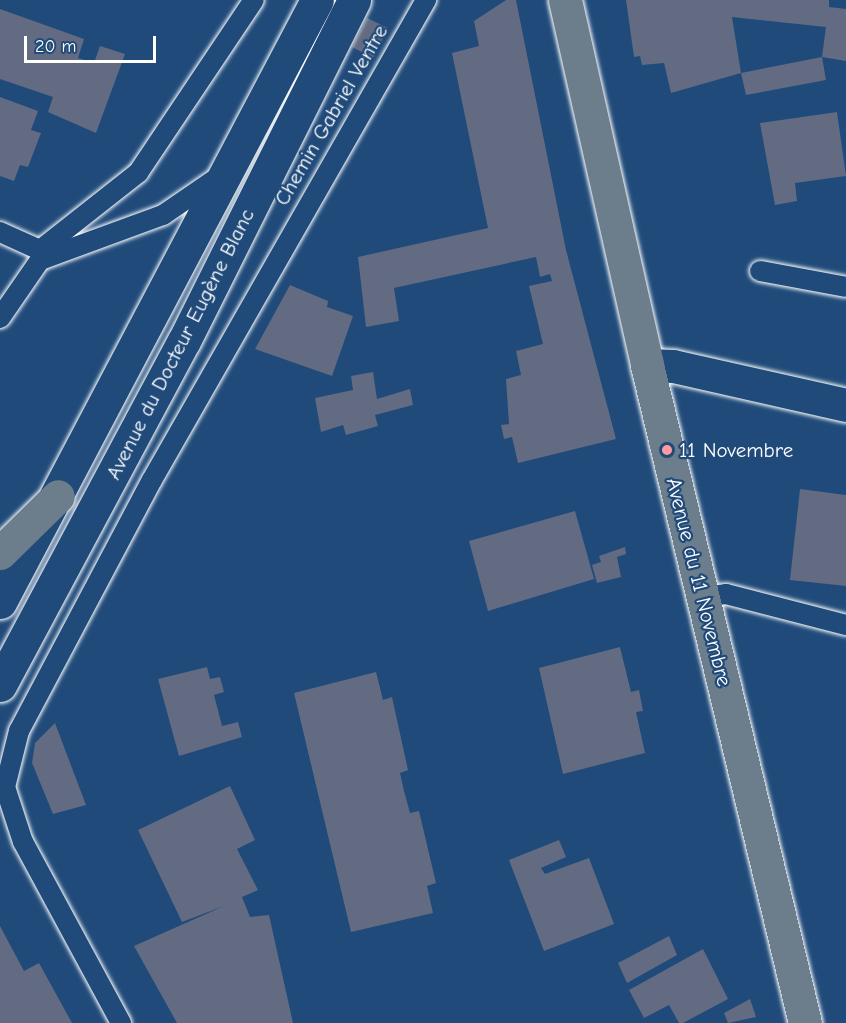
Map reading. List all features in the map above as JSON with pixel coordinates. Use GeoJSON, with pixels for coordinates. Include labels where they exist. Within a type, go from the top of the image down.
{"type":"FeatureCollection","features":[{"type":"Feature","properties":{"kind":"main road","name":"Avenue du Docteur Eugène Blanc"},"geometry":{"type":"LineString","coordinates":[[0,602],[58,496],[316,0]]}},
{"type":"Feature","properties":{"kind":"main road","name":"Avenue du Docteur Eugène Blanc"},"geometry":{"type":"LineString","coordinates":[[0,685],[184,341],[354,0]]}},
{"type":"Feature","properties":{"kind":"main road","name":"Avenue du 11 Novembre"},"geometry":{"type":"LineString","coordinates":[[565,0],[647,365],[805,1023]]}},
{"type":"Feature","properties":{"kind":"main road"},"geometry":{"type":"LineString","coordinates":[[647,365],[673,366],[846,405]]}},
{"type":"Feature","properties":{"kind":"main road"},"geometry":{"type":"LineString","coordinates":[[0,553],[58,496]]}},
{"type":"Feature","properties":{"kind":"lane"},"geometry":{"type":"LineString","coordinates":[[0,318],[40,255],[138,173],[254,0]]}},
{"type":"Feature","properties":{"kind":"lane","name":"Chemin Gabriel Ventre"},"geometry":{"type":"LineString","coordinates":[[121,1023],[22,842],[5,787],[19,731],[152,480],[426,0]]}},
{"type":"Feature","properties":{"kind":"lane"},"geometry":{"type":"LineString","coordinates":[[0,232],[40,255],[162,215],[226,171]]}},
{"type":"Feature","properties":{"kind":"lane"},"geometry":{"type":"LineString","coordinates":[[760,271],[846,287]]}},
{"type":"Feature","properties":{"kind":"lane"},"geometry":{"type":"LineString","coordinates":[[702,597],[726,594],[846,625]]}},
{"type":"Feature","properties":{"kind":"building"},"geometry":{"type":"Polygon","coordinates":[[[506,0],[516,0],[566,250],[616,439],[518,463],[512,437],[504,439],[501,425],[509,424],[506,379],[521,375],[516,351],[543,344],[529,286],[552,281],[550,274],[540,277],[536,257],[394,288],[399,321],[366,327],[358,257],[488,228],[452,53],[479,46],[474,21],[506,0]]]}},
{"type":"Feature","properties":{"kind":"building"},"geometry":{"type":"Polygon","coordinates":[[[626,0],[829,0],[829,7],[846,9],[846,61],[822,57],[826,27],[732,17],[741,73],[671,93],[664,63],[642,65],[640,56],[634,57],[626,0]]]}},
{"type":"Feature","properties":{"kind":"building"},"geometry":{"type":"Polygon","coordinates":[[[0,9],[84,39],[78,58],[94,63],[100,46],[125,54],[96,133],[48,112],[53,97],[0,79],[0,9]]]}},
{"type":"Feature","properties":{"kind":"building"},"geometry":{"type":"Polygon","coordinates":[[[367,18],[388,28],[373,58],[352,47],[367,18]]]}},
{"type":"Feature","properties":{"kind":"building"},"geometry":{"type":"Polygon","coordinates":[[[822,57],[826,80],[746,95],[741,73],[822,57]]]}},
{"type":"Feature","properties":{"kind":"building"},"geometry":{"type":"Polygon","coordinates":[[[0,97],[38,111],[31,130],[41,133],[28,167],[20,165],[14,181],[0,176],[0,97]]]}},
{"type":"Feature","properties":{"kind":"building"},"geometry":{"type":"Polygon","coordinates":[[[837,112],[846,176],[795,183],[797,201],[775,205],[760,123],[837,112]]]}},
{"type":"Feature","properties":{"kind":"building"},"geometry":{"type":"Polygon","coordinates":[[[290,285],[328,301],[327,307],[353,316],[332,376],[255,349],[290,285]]]}},
{"type":"Feature","properties":{"kind":"building"},"geometry":{"type":"Polygon","coordinates":[[[373,372],[377,399],[410,389],[413,405],[375,415],[378,426],[346,435],[343,425],[321,432],[315,398],[353,390],[351,376],[373,372]]]}},
{"type":"Feature","properties":{"kind":"building"},"geometry":{"type":"Polygon","coordinates":[[[800,489],[846,495],[846,586],[790,580],[800,489]]]}},
{"type":"Feature","properties":{"kind":"building"},"geometry":{"type":"Polygon","coordinates":[[[575,511],[594,579],[488,611],[469,541],[575,511]]]}},
{"type":"Feature","properties":{"kind":"building"},"geometry":{"type":"Polygon","coordinates":[[[625,547],[626,554],[617,557],[621,577],[597,583],[592,565],[601,562],[599,556],[625,547]]]}},
{"type":"Feature","properties":{"kind":"building"},"geometry":{"type":"Polygon","coordinates":[[[620,647],[631,692],[639,690],[643,711],[636,712],[645,753],[563,774],[539,668],[620,647]]]}},
{"type":"Feature","properties":{"kind":"building"},"geometry":{"type":"Polygon","coordinates":[[[207,667],[210,679],[220,677],[224,692],[214,695],[222,726],[238,722],[242,737],[179,756],[158,679],[207,667]]]}},
{"type":"Feature","properties":{"kind":"building"},"geometry":{"type":"Polygon","coordinates":[[[376,672],[383,700],[392,697],[408,770],[400,773],[404,791],[410,813],[419,811],[436,883],[427,886],[433,913],[351,932],[294,693],[376,672]]]}},
{"type":"Feature","properties":{"kind":"building"},"geometry":{"type":"Polygon","coordinates":[[[55,723],[86,805],[53,814],[32,763],[35,743],[55,723]]]}},
{"type":"Feature","properties":{"kind":"building"},"geometry":{"type":"Polygon","coordinates":[[[230,786],[255,840],[237,849],[258,890],[242,897],[250,917],[269,915],[293,1023],[177,1023],[134,946],[224,906],[182,922],[138,830],[230,786]]]}},
{"type":"Feature","properties":{"kind":"building"},"geometry":{"type":"Polygon","coordinates":[[[559,840],[566,857],[541,868],[545,874],[589,858],[614,924],[544,951],[509,860],[559,840]]]}},
{"type":"Feature","properties":{"kind":"building"},"geometry":{"type":"Polygon","coordinates":[[[0,926],[24,971],[39,963],[72,1023],[0,1023],[0,926]]]}},
{"type":"Feature","properties":{"kind":"building"},"geometry":{"type":"Polygon","coordinates":[[[669,936],[677,955],[627,983],[618,963],[669,936]]]}},
{"type":"Feature","properties":{"kind":"building"},"geometry":{"type":"Polygon","coordinates":[[[703,949],[728,999],[683,1023],[679,1023],[669,1005],[644,1018],[629,990],[703,949]]]}},
{"type":"Feature","properties":{"kind":"building"},"geometry":{"type":"Polygon","coordinates":[[[750,999],[756,1017],[728,1023],[724,1013],[750,999]]]}},
{"type":"Feature","properties":{"kind":"place","name":"11 Novembre"},"geometry":{"type":"Point","coordinates":[667,450]}}]}
